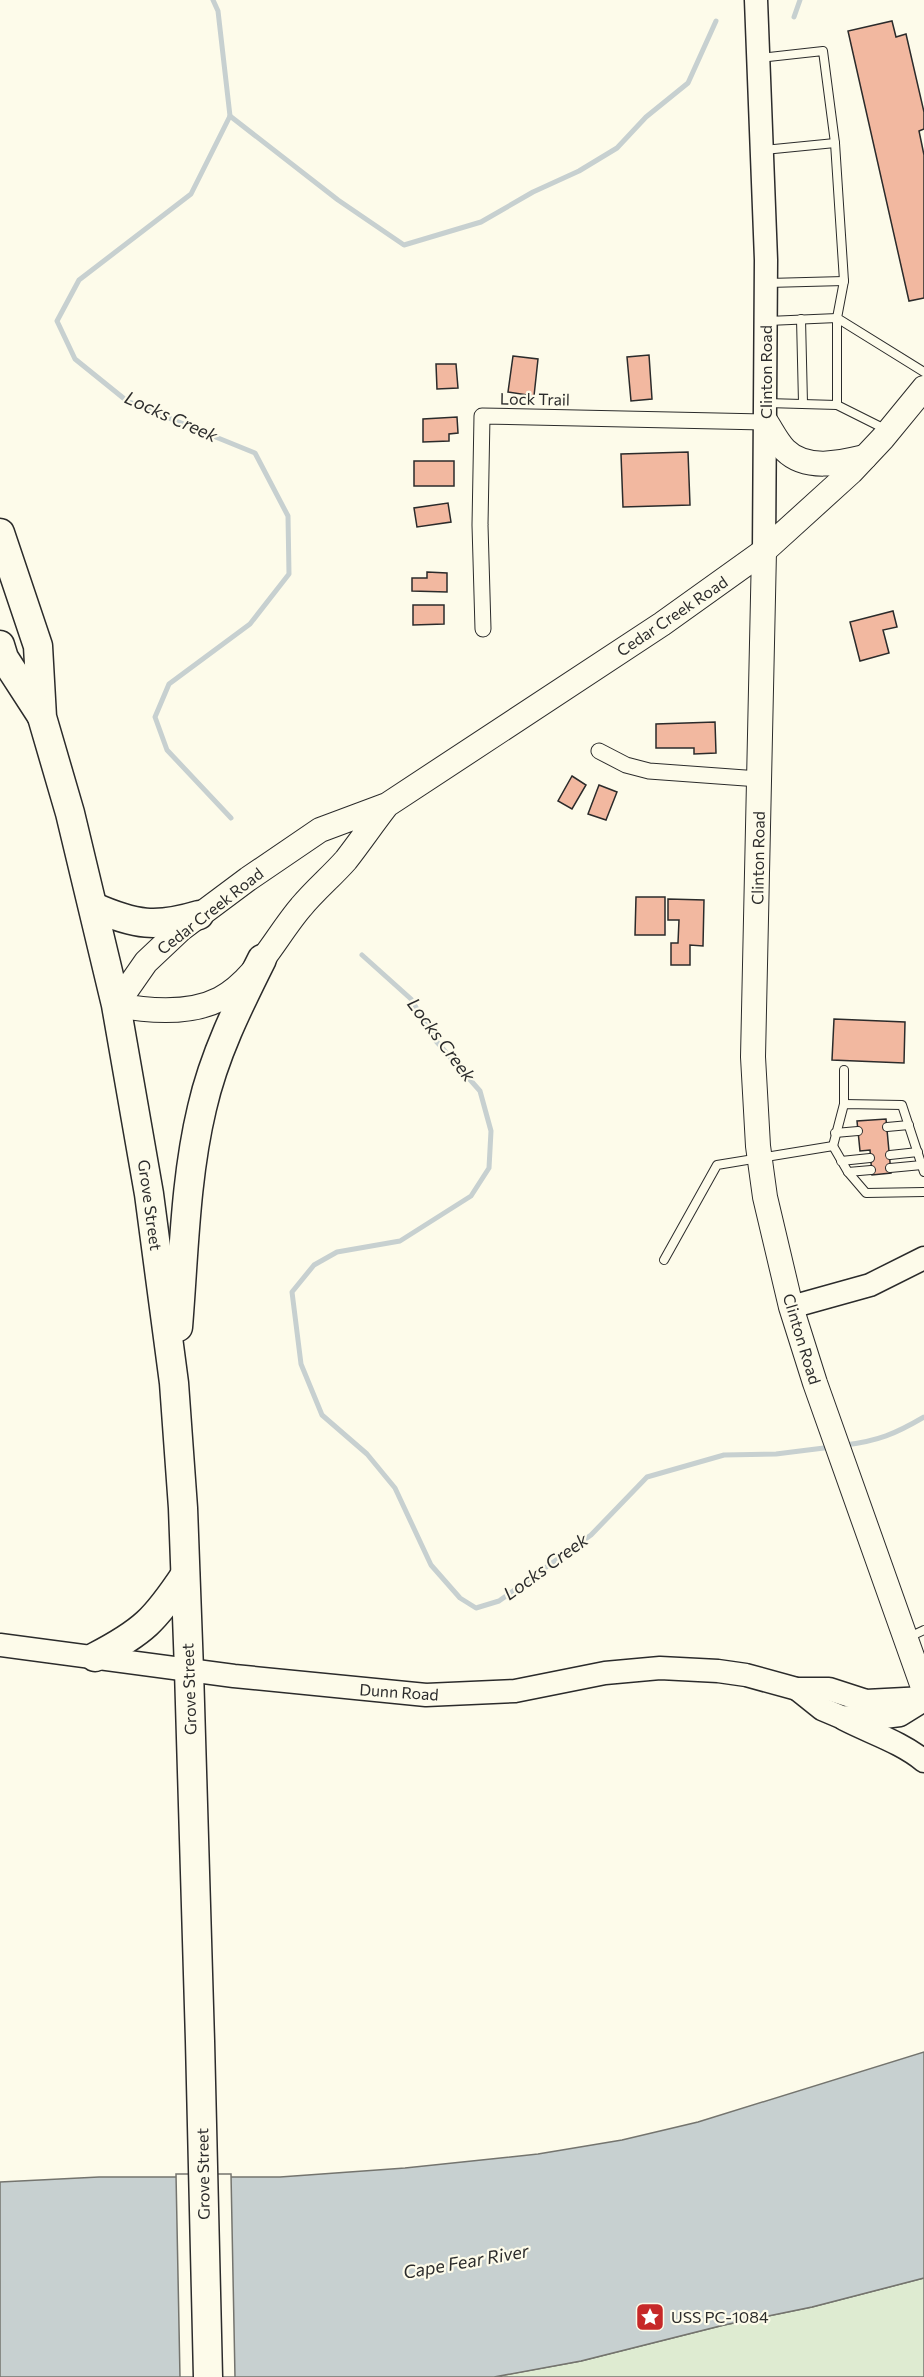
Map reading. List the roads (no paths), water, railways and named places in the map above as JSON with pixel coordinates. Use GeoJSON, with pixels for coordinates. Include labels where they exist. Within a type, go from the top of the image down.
{"type":"FeatureCollection","features":[{"type":"Feature","properties":{"kind":"highway"},"geometry":{"type":"LineString","coordinates":[[0,533],[38,646],[42,717]]}},
{"type":"Feature","properties":{"kind":"highway"},"geometry":{"type":"LineString","coordinates":[[0,645],[4,657],[42,717]]}},
{"type":"Feature","properties":{"kind":"highway","name":"Grove Street"},"geometry":{"type":"LineString","coordinates":[[42,717],[70,813],[116,1005],[148,1194],[174,1383],[189,1670],[208,2377]]}},
{"type":"Feature","properties":{"kind":"highway"},"geometry":{"type":"LineString","coordinates":[[94,907],[123,920],[143,924],[165,924],[200,915]]}},
{"type":"Feature","properties":{"kind":"highway"},"geometry":{"type":"LineString","coordinates":[[174,1383],[190,1185],[202,1107],[226,1033],[262,959]]}},
{"type":"Feature","properties":{"kind":"highway"},"geometry":{"type":"LineString","coordinates":[[94,1658],[145,1627],[157,1615],[185,1575]]}},
{"type":"Feature","properties":{"kind":"main road","name":"Cedar Creek Road"},"geometry":{"type":"LineString","coordinates":[[387,805],[345,861],[301,907],[262,959],[231,991],[210,1003],[149,1011],[116,1005],[146,962],[200,915],[320,830],[387,805],[698,599],[764,550],[865,457],[924,388]]}},
{"type":"Feature","properties":{"kind":"main road"},"geometry":{"type":"LineString","coordinates":[[766,412],[786,451],[809,463],[836,464],[865,457]]}},
{"type":"Feature","properties":{"kind":"main road","name":"Clinton Road"},"geometry":{"type":"LineString","coordinates":[[764,550],[753,1057],[765,1197],[791,1307],[815,1383],[876,1554],[915,1634],[924,1690]]}},
{"type":"Feature","properties":{"kind":"street","name":"Clinton Road"},"geometry":{"type":"LineString","coordinates":[[756,0],[766,283],[764,550]]}},
{"type":"Feature","properties":{"kind":"street","name":"Lock Trail"},"geometry":{"type":"LineString","coordinates":[[483,629],[480,525],[482,416],[766,412]]}},
{"type":"Feature","properties":{"kind":"street"},"geometry":{"type":"LineString","coordinates":[[599,751],[626,765],[649,771],[759,779]]}},
{"type":"Feature","properties":{"kind":"street"},"geometry":{"type":"LineString","coordinates":[[791,1307],[870,1285],[924,1258]]}},
{"type":"Feature","properties":{"kind":"street","name":"Dunn Road"},"geometry":{"type":"LineString","coordinates":[[0,1645],[189,1670],[426,1695],[515,1691],[604,1673],[660,1668],[746,1675],[797,1689],[829,1689],[866,1701],[924,1699]]}},
{"type":"Feature","properties":{"kind":"street","name":"Dunn Road"},"geometry":{"type":"LineString","coordinates":[[797,1689],[822,1709],[840,1717],[900,1715],[924,1699]]}},
{"type":"Feature","properties":{"kind":"street"},"geometry":{"type":"LineString","coordinates":[[840,1717],[900,1745],[924,1761]]}},
{"type":"Feature","properties":{"kind":"lane"},"geometry":{"type":"LineString","coordinates":[[759,58],[823,51],[835,143],[844,281],[837,318],[837,405]]}},
{"type":"Feature","properties":{"kind":"lane"},"geometry":{"type":"LineString","coordinates":[[762,151],[835,143]]}},
{"type":"Feature","properties":{"kind":"lane"},"geometry":{"type":"LineString","coordinates":[[766,283],[844,281]]}},
{"type":"Feature","properties":{"kind":"lane"},"geometry":{"type":"LineString","coordinates":[[766,321],[837,318],[924,372]]}},
{"type":"Feature","properties":{"kind":"lane"},"geometry":{"type":"LineString","coordinates":[[801,319],[802,404]]}},
{"type":"Feature","properties":{"kind":"lane"},"geometry":{"type":"LineString","coordinates":[[766,412],[802,404],[837,405],[888,431]]}},
{"type":"Feature","properties":{"kind":"lane"},"geometry":{"type":"LineString","coordinates":[[844,1070],[844,1104],[833,1146],[848,1172],[866,1193],[924,1192]]}},
{"type":"Feature","properties":{"kind":"lane"},"geometry":{"type":"LineString","coordinates":[[844,1104],[902,1105],[923,1168],[890,1168]]}},
{"type":"Feature","properties":{"kind":"lane"},"geometry":{"type":"LineString","coordinates":[[887,1127],[909,1125]]}},
{"type":"Feature","properties":{"kind":"lane"},"geometry":{"type":"LineString","coordinates":[[835,1133],[858,1131]]}},
{"type":"Feature","properties":{"kind":"lane"},"geometry":{"type":"LineString","coordinates":[[664,1260],[717,1165],[833,1146]]}},
{"type":"Feature","properties":{"kind":"lane"},"geometry":{"type":"LineString","coordinates":[[890,1155],[918,1152]]}},
{"type":"Feature","properties":{"kind":"lane"},"geometry":{"type":"LineString","coordinates":[[841,1161],[870,1158]]}},
{"type":"Feature","properties":{"kind":"lane"},"geometry":{"type":"LineString","coordinates":[[848,1172],[871,1170]]}},
{"type":"Feature","properties":{"kind":"water","name":"Cape Fear River"},"geometry":{"type":"Polygon","coordinates":[[[924,2052],[924,2278],[812,2307],[724,2325],[581,2361],[494,2377],[0,2377],[0,2182],[99,2177],[280,2177],[405,2168],[538,2154],[622,2140],[698,2122],[924,2052]]]}},
{"type":"Feature","properties":{"kind":"waterway","name":"Locks Creek"},"geometry":{"type":"LineString","coordinates":[[213,0],[218,11],[230,116],[191,194],[79,280],[57,321],[75,359],[127,401],[255,453],[288,516],[289,574],[250,624],[169,684],[155,717],[167,750],[231,818]]}},
{"type":"Feature","properties":{"kind":"waterway"},"geometry":{"type":"LineString","coordinates":[[794,17],[800,0]]}},
{"type":"Feature","properties":{"kind":"waterway"},"geometry":{"type":"LineString","coordinates":[[230,116],[338,200],[404,245],[481,222],[533,192],[579,171],[617,148],[646,117],[688,83],[716,21]]}},
{"type":"Feature","properties":{"kind":"waterway","name":"Locks Creek"},"geometry":{"type":"LineString","coordinates":[[362,955],[411,999],[436,1041],[480,1091],[491,1131],[489,1168],[471,1196],[400,1241],[337,1252],[314,1265],[292,1292],[301,1364],[322,1415],[367,1454],[395,1488],[431,1565],[460,1598],[476,1608],[499,1601],[591,1535],[647,1477],[724,1455],[776,1454],[832,1447]]}},
{"type":"Feature","properties":{"kind":"waterway","name":"Locks Creek"},"geometry":{"type":"LineString","coordinates":[[845,1445],[886,1436],[924,1417]]}},
{"type":"Feature","properties":{"kind":"place","name":"USS PC-1084"},"geometry":{"type":"Point","coordinates":[650,2317]}}]}
